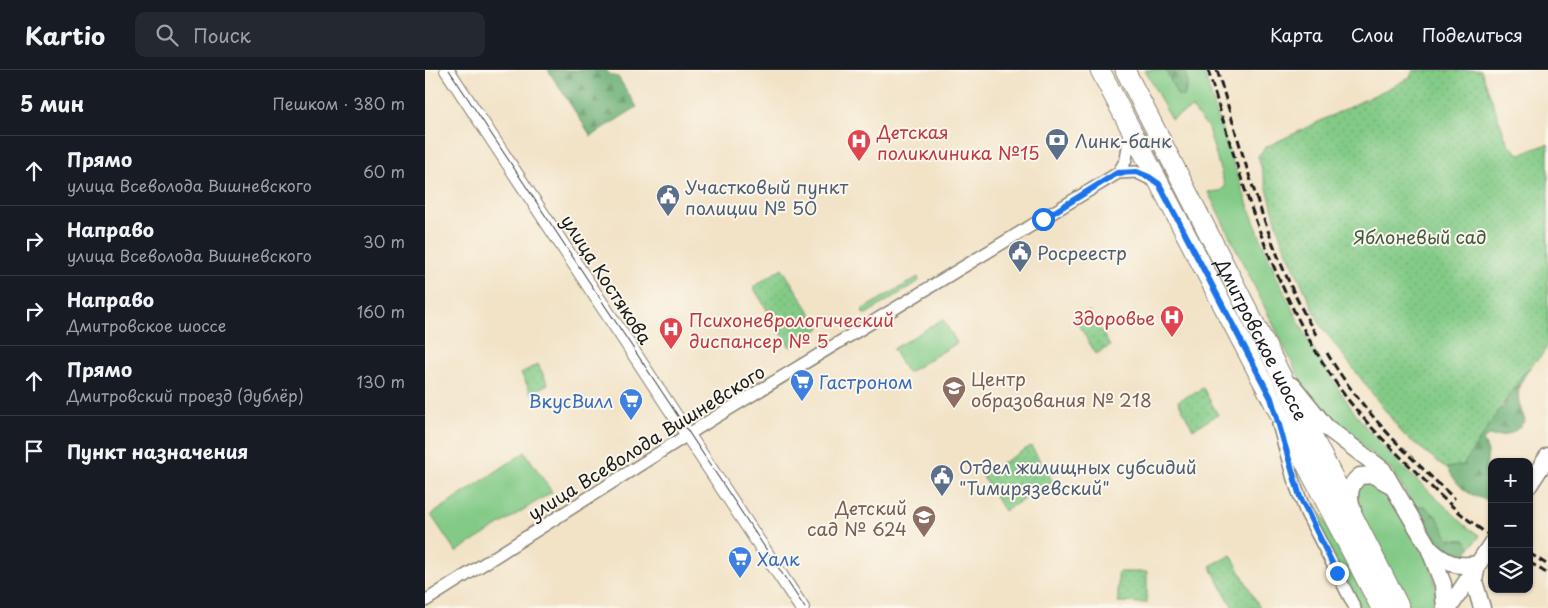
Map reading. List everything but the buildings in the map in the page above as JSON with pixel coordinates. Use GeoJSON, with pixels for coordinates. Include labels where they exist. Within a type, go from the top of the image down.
{"type":"FeatureCollection","features":[{"type":"Feature","properties":{"kind":"main road","name":"Дмитровское шоссе"},"geometry":{"type":"LineString","coordinates":[[1100,70],[1381,608]]}},
{"type":"Feature","properties":{"kind":"main road","name":"Дмитровское шоссе"},"geometry":{"type":"LineString","coordinates":[[1125,70],[1278,366],[1400,608]]}},
{"type":"Feature","properties":{"kind":"main road"},"geometry":{"type":"LineString","coordinates":[[1278,366],[1326,427],[1383,470],[1429,548],[1443,584],[1445,608]]}},
{"type":"Feature","properties":{"kind":"main road"},"geometry":{"type":"LineString","coordinates":[[1533,478],[1548,456]]}},
{"type":"Feature","properties":{"kind":"main road"},"geometry":{"type":"LineString","coordinates":[[1358,527],[1351,506],[1349,492],[1356,479],[1360,476],[1373,475],[1391,485]]}},
{"type":"Feature","properties":{"kind":"main road"},"geometry":{"type":"LineString","coordinates":[[1429,548],[1452,564],[1465,566],[1479,561]]}},
{"type":"Feature","properties":{"kind":"main road"},"geometry":{"type":"LineString","coordinates":[[1449,608],[1488,548]]}},
{"type":"Feature","properties":{"kind":"main road"},"geometry":{"type":"LineString","coordinates":[[1479,561],[1474,580],[1482,608]]}},
{"type":"Feature","properties":{"kind":"street","name":"улица Костякова"},"geometry":{"type":"LineString","coordinates":[[447,70],[802,608]]}},
{"type":"Feature","properties":{"kind":"street"},"geometry":{"type":"LineString","coordinates":[[1133,133],[1141,144],[1151,143],[1156,138],[1155,129]]}},
{"type":"Feature","properties":{"kind":"street","name":"улица Всеволода Вишневского"},"geometry":{"type":"LineString","coordinates":[[425,601],[687,435],[1117,173],[1126,160],[1133,133]]}},
{"type":"Feature","properties":{"kind":"street"},"geometry":{"type":"LineString","coordinates":[[1117,173],[1137,172],[1159,184]]}},
{"type":"Feature","properties":{"kind":"street"},"geometry":{"type":"LineString","coordinates":[[1271,398],[1293,479],[1303,505],[1355,608]]}},
{"type":"Feature","properties":{"kind":"green space"},"geometry":{"type":"Polygon","coordinates":[[[548,70],[606,70],[610,75],[618,77],[637,107],[591,136],[548,70]]]}},
{"type":"Feature","properties":{"kind":"green space"},"geometry":{"type":"Polygon","coordinates":[[[1145,70],[1203,70],[1255,223],[1286,296],[1304,332],[1337,387],[1371,434],[1466,526],[1480,536],[1461,558],[1443,553],[1392,471],[1316,406],[1304,387],[1208,192],[1219,191],[1225,187],[1208,128],[1192,108],[1171,119],[1145,70]]]}},
{"type":"Feature","properties":{"kind":"green space"},"geometry":{"type":"Polygon","coordinates":[[[1166,70],[1184,70],[1188,82],[1184,97],[1177,95],[1166,70]]]}},
{"type":"Feature","properties":{"kind":"green space","name":"Яблоневый сад"},"geometry":{"type":"Polygon","coordinates":[[[1413,70],[1481,70],[1508,144],[1519,154],[1548,144],[1548,345],[1542,355],[1523,374],[1463,465],[1446,468],[1403,434],[1321,326],[1281,239],[1258,156],[1266,147],[1410,78],[1413,70]]]}},
{"type":"Feature","properties":{"kind":"green space"},"geometry":{"type":"Polygon","coordinates":[[[782,268],[820,328],[790,347],[753,287],[782,268]]]}},
{"type":"Feature","properties":{"kind":"green space"},"geometry":{"type":"Polygon","coordinates":[[[918,277],[919,281],[916,283],[866,314],[862,313],[863,309],[918,277]]]}},
{"type":"Feature","properties":{"kind":"green space"},"geometry":{"type":"Polygon","coordinates":[[[1089,311],[1110,346],[1096,354],[1075,319],[1089,311]]]}},
{"type":"Feature","properties":{"kind":"green space"},"geometry":{"type":"Polygon","coordinates":[[[943,319],[957,343],[907,373],[893,349],[943,319]]]}},
{"type":"Feature","properties":{"kind":"green space"},"geometry":{"type":"Polygon","coordinates":[[[1539,350],[1519,389],[1518,397],[1525,420],[1517,429],[1509,434],[1488,436],[1483,440],[1488,452],[1485,477],[1488,484],[1488,500],[1475,496],[1458,484],[1445,463],[1476,415],[1504,408],[1504,399],[1539,350]]]}},
{"type":"Feature","properties":{"kind":"green space"},"geometry":{"type":"Polygon","coordinates":[[[538,364],[548,384],[531,393],[521,373],[538,364]]]}},
{"type":"Feature","properties":{"kind":"green space"},"geometry":{"type":"Polygon","coordinates":[[[1203,388],[1218,415],[1193,429],[1178,401],[1203,388]]]}},
{"type":"Feature","properties":{"kind":"green space"},"geometry":{"type":"Polygon","coordinates":[[[1031,446],[1053,482],[1004,511],[982,475],[1031,446]]]}},
{"type":"Feature","properties":{"kind":"green space"},"geometry":{"type":"Polygon","coordinates":[[[525,452],[552,492],[456,552],[431,515],[525,452]]]}},
{"type":"Feature","properties":{"kind":"green space"},"geometry":{"type":"Polygon","coordinates":[[[1358,483],[1380,483],[1429,561],[1437,591],[1430,608],[1408,608],[1354,501],[1358,483]]]}},
{"type":"Feature","properties":{"kind":"green space"},"geometry":{"type":"Polygon","coordinates":[[[1316,504],[1372,608],[1360,608],[1310,510],[1316,504]]]}},
{"type":"Feature","properties":{"kind":"green space"},"geometry":{"type":"Polygon","coordinates":[[[1417,506],[1424,506],[1437,517],[1449,539],[1466,540],[1470,547],[1466,556],[1457,558],[1447,555],[1417,511],[1417,506]]]}},
{"type":"Feature","properties":{"kind":"green space"},"geometry":{"type":"Polygon","coordinates":[[[1231,555],[1260,608],[1233,608],[1210,566],[1231,555]]]}},
{"type":"Feature","properties":{"kind":"green space"},"geometry":{"type":"Polygon","coordinates":[[[1118,572],[1147,572],[1147,603],[1118,602],[1118,572]]]}},
{"type":"Feature","properties":{"kind":"tram line"},"geometry":{"type":"LineString","coordinates":[[449,70],[805,608]]}},
{"type":"Feature","properties":{"kind":"railway"},"geometry":{"type":"LineString","coordinates":[[1208,70],[1233,154],[1262,237],[1297,318],[1319,356],[1343,393],[1376,432],[1451,505],[1488,534]]}},
{"type":"Feature","properties":{"kind":"railway"},"geometry":{"type":"LineString","coordinates":[[1217,70],[1248,173],[1272,241],[1285,274],[1318,338]]}},
{"type":"Feature","properties":{"kind":"railway"},"geometry":{"type":"LineString","coordinates":[[1327,353],[1340,374],[1369,412],[1419,466],[1455,499]]}},
{"type":"Feature","properties":{"kind":"railway"},"geometry":{"type":"LineString","coordinates":[[1533,556],[1548,565]]}},
{"type":"Feature","properties":{"kind":"railway"},"geometry":{"type":"LineString","coordinates":[[1533,565],[1548,574]]}},
{"type":"Feature","properties":{"kind":"place","name":"Линк-банк"},"geometry":{"type":"Point","coordinates":[1057,161]}},
{"type":"Feature","properties":{"kind":"place","name":"Детская поликлиника №15"},"geometry":{"type":"Point","coordinates":[859,162]}},
{"type":"Feature","properties":{"kind":"place","name":"Участковый пункт полиции № 50"},"geometry":{"type":"Point","coordinates":[668,217]}},
{"type":"Feature","properties":{"kind":"place","name":"Росреестр"},"geometry":{"type":"Point","coordinates":[1020,273]}},
{"type":"Feature","properties":{"kind":"place","name":"Здоровье"},"geometry":{"type":"Point","coordinates":[1172,338]}},
{"type":"Feature","properties":{"kind":"place","name":"Психоневрологический диспансер № 5"},"geometry":{"type":"Point","coordinates":[671,350]}},
{"type":"Feature","properties":{"kind":"place","name":"Гастроном"},"geometry":{"type":"Point","coordinates":[802,402]}},
{"type":"Feature","properties":{"kind":"place","name":"Центр образования № 218"},"geometry":{"type":"Point","coordinates":[954,409]}},
{"type":"Feature","properties":{"kind":"place","name":"ВкусВилл"},"geometry":{"type":"Point","coordinates":[631,421]}},
{"type":"Feature","properties":{"kind":"place","name":"Отдел жилищных субсидий \"Тимирязевский\""},"geometry":{"type":"Point","coordinates":[942,497]}},
{"type":"Feature","properties":{"kind":"place","name":"Детский сад № 624"},"geometry":{"type":"Point","coordinates":[924,538]}},
{"type":"Feature","properties":{"kind":"place","name":"Халк"},"geometry":{"type":"Point","coordinates":[740,579]}},
{"type":"Feature","properties":{"kind":"route"},"geometry":{"type":"LineString","coordinates":[[1043,219],[1117,173],[1137,172],[1159,184],[1271,398],[1293,479],[1306,513],[1337,573]]}}]}
